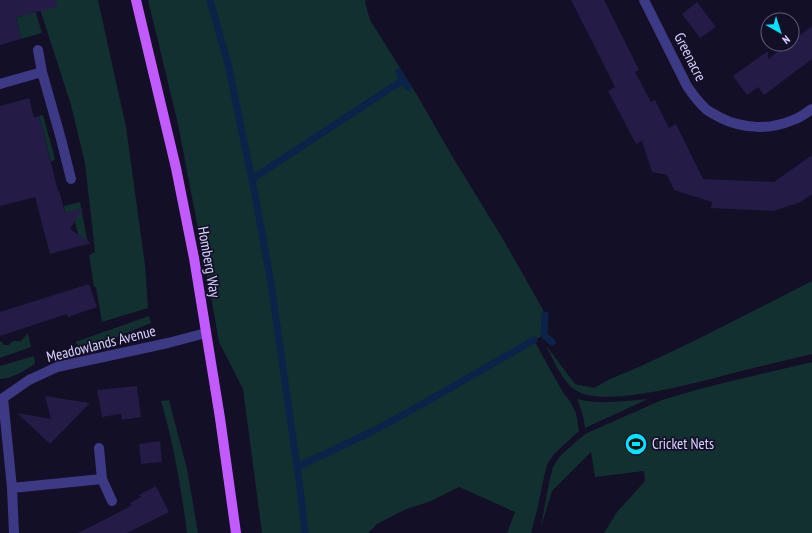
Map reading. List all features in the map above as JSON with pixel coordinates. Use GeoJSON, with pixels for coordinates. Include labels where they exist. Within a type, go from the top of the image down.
{"type":"FeatureCollection","features":[{"type":"Feature","properties":{"kind":"main road","name":"Homberg Way"},"geometry":{"type":"LineString","coordinates":[[136,0],[176,168],[194,258],[222,432],[236,533]]}},
{"type":"Feature","properties":{"kind":"street","name":"Greenacre"},"geometry":{"type":"LineString","coordinates":[[644,0],[687,86],[694,97],[708,111],[727,121],[737,124],[751,127],[767,127],[795,120],[812,109]]}},
{"type":"Feature","properties":{"kind":"street"},"geometry":{"type":"LineString","coordinates":[[38,50],[42,72],[71,179]]}},
{"type":"Feature","properties":{"kind":"street"},"geometry":{"type":"LineString","coordinates":[[0,84],[42,72]]}},
{"type":"Feature","properties":{"kind":"street","name":"Meadowlands Avenue"},"geometry":{"type":"LineString","coordinates":[[14,533],[12,488],[2,397],[29,380],[57,367],[168,343],[206,332]]}},
{"type":"Feature","properties":{"kind":"street"},"geometry":{"type":"LineString","coordinates":[[100,448],[102,479],[112,501]]}},
{"type":"Feature","properties":{"kind":"street"},"geometry":{"type":"LineString","coordinates":[[12,488],[102,479]]}},
{"type":"Feature","properties":{"kind":"green space"},"geometry":{"type":"Polygon","coordinates":[[[32,0],[42,33],[21,39],[16,17],[22,16],[32,0]]]}},
{"type":"Feature","properties":{"kind":"green space"},"geometry":{"type":"Polygon","coordinates":[[[37,0],[98,0],[126,127],[145,265],[148,308],[102,322],[89,255],[95,252],[85,163],[71,105],[37,0]]]}},
{"type":"Feature","properties":{"kind":"green space"},"geometry":{"type":"Polygon","coordinates":[[[148,0],[366,0],[365,2],[370,20],[417,95],[455,161],[503,239],[542,308],[545,315],[544,335],[534,340],[576,413],[579,431],[554,454],[547,465],[531,533],[507,533],[515,512],[459,487],[431,501],[404,510],[377,524],[368,533],[262,533],[243,389],[219,342],[178,124],[148,0]]]}},
{"type":"Feature","properties":{"kind":"green space"},"geometry":{"type":"Polygon","coordinates":[[[43,115],[55,159],[51,162],[39,116],[43,115]]]}},
{"type":"Feature","properties":{"kind":"green space"},"geometry":{"type":"Polygon","coordinates":[[[80,202],[88,244],[81,246],[75,222],[76,214],[72,213],[71,211],[65,213],[64,206],[80,202]]]}},
{"type":"Feature","properties":{"kind":"green space"},"geometry":{"type":"Polygon","coordinates":[[[812,281],[812,354],[682,386],[633,395],[610,397],[591,396],[577,391],[567,382],[558,370],[545,344],[575,384],[594,388],[610,379],[694,341],[812,281]]]}},
{"type":"Feature","properties":{"kind":"green space"},"geometry":{"type":"Polygon","coordinates":[[[149,316],[151,323],[83,351],[75,342],[149,316]]]}},
{"type":"Feature","properties":{"kind":"green space"},"geometry":{"type":"Polygon","coordinates":[[[28,333],[31,347],[0,358],[0,341],[4,345],[9,345],[13,341],[21,341],[28,333]]]}},
{"type":"Feature","properties":{"kind":"green space"},"geometry":{"type":"Polygon","coordinates":[[[34,356],[35,364],[14,376],[0,379],[0,366],[34,356]]]}},
{"type":"Feature","properties":{"kind":"green space"},"geometry":{"type":"Polygon","coordinates":[[[812,362],[812,533],[604,533],[617,512],[645,481],[644,471],[595,477],[591,452],[552,491],[541,527],[553,467],[560,456],[587,433],[662,400],[723,383],[812,362]]]}},
{"type":"Feature","properties":{"kind":"green space"},"geometry":{"type":"Polygon","coordinates":[[[577,399],[603,402],[648,399],[585,428],[577,399]]]}},
{"type":"Feature","properties":{"kind":"green space"},"geometry":{"type":"Polygon","coordinates":[[[169,400],[187,469],[198,533],[187,533],[177,467],[161,401],[169,400]]]}},
{"type":"Feature","properties":{"kind":"building"},"geometry":{"type":"Polygon","coordinates":[[[0,0],[56,0],[57,7],[16,17],[21,39],[0,45],[0,0]]]}},
{"type":"Feature","properties":{"kind":"building"},"geometry":{"type":"Polygon","coordinates":[[[571,0],[604,0],[639,70],[635,72],[651,102],[655,100],[669,128],[676,124],[703,179],[774,182],[812,155],[812,194],[801,202],[773,211],[711,208],[712,202],[674,190],[667,175],[652,172],[642,141],[636,144],[608,91],[615,87],[571,0]]]}},
{"type":"Feature","properties":{"kind":"building"},"geometry":{"type":"Polygon","coordinates":[[[697,2],[716,27],[700,38],[682,14],[697,2]]]}},
{"type":"Feature","properties":{"kind":"building"},"geometry":{"type":"Polygon","coordinates":[[[812,26],[812,59],[764,95],[758,87],[747,95],[733,76],[767,52],[768,52],[768,59],[777,52],[800,52],[800,35],[812,26]]]}},
{"type":"Feature","properties":{"kind":"building"},"geometry":{"type":"Polygon","coordinates":[[[29,98],[34,117],[39,116],[65,213],[83,208],[70,229],[91,243],[50,254],[35,197],[0,206],[0,106],[29,98]]]}},
{"type":"Feature","properties":{"kind":"building"},"geometry":{"type":"Polygon","coordinates":[[[89,284],[97,307],[68,317],[67,314],[0,336],[0,312],[89,284]]]}},
{"type":"Feature","properties":{"kind":"building"},"geometry":{"type":"Polygon","coordinates":[[[137,386],[141,417],[122,420],[121,414],[102,417],[97,390],[137,386]]]}},
{"type":"Feature","properties":{"kind":"building"},"geometry":{"type":"Polygon","coordinates":[[[45,396],[90,403],[50,444],[17,413],[51,419],[45,396]]]}},
{"type":"Feature","properties":{"kind":"building"},"geometry":{"type":"Polygon","coordinates":[[[160,441],[162,462],[141,464],[139,444],[160,441]]]}},
{"type":"Feature","properties":{"kind":"building"},"geometry":{"type":"Polygon","coordinates":[[[156,486],[169,512],[127,533],[78,533],[131,506],[130,503],[141,497],[139,495],[156,486]]]}},
{"type":"Feature","properties":{"kind":"waterway"},"geometry":{"type":"LineString","coordinates":[[210,0],[228,64],[255,195],[271,283],[299,479],[305,533]]}},
{"type":"Feature","properties":{"kind":"waterway"},"geometry":{"type":"LineString","coordinates":[[252,179],[403,80],[399,72]]}},
{"type":"Feature","properties":{"kind":"waterway"},"geometry":{"type":"LineString","coordinates":[[403,80],[408,87]]}},
{"type":"Feature","properties":{"kind":"waterway"},"geometry":{"type":"LineString","coordinates":[[545,315],[544,335],[552,342]]}},
{"type":"Feature","properties":{"kind":"waterway"},"geometry":{"type":"LineString","coordinates":[[297,467],[371,432],[534,340]]}},
{"type":"Feature","properties":{"kind":"place","name":"Cricket Nets"},"geometry":{"type":"Point","coordinates":[636,444]}}]}
